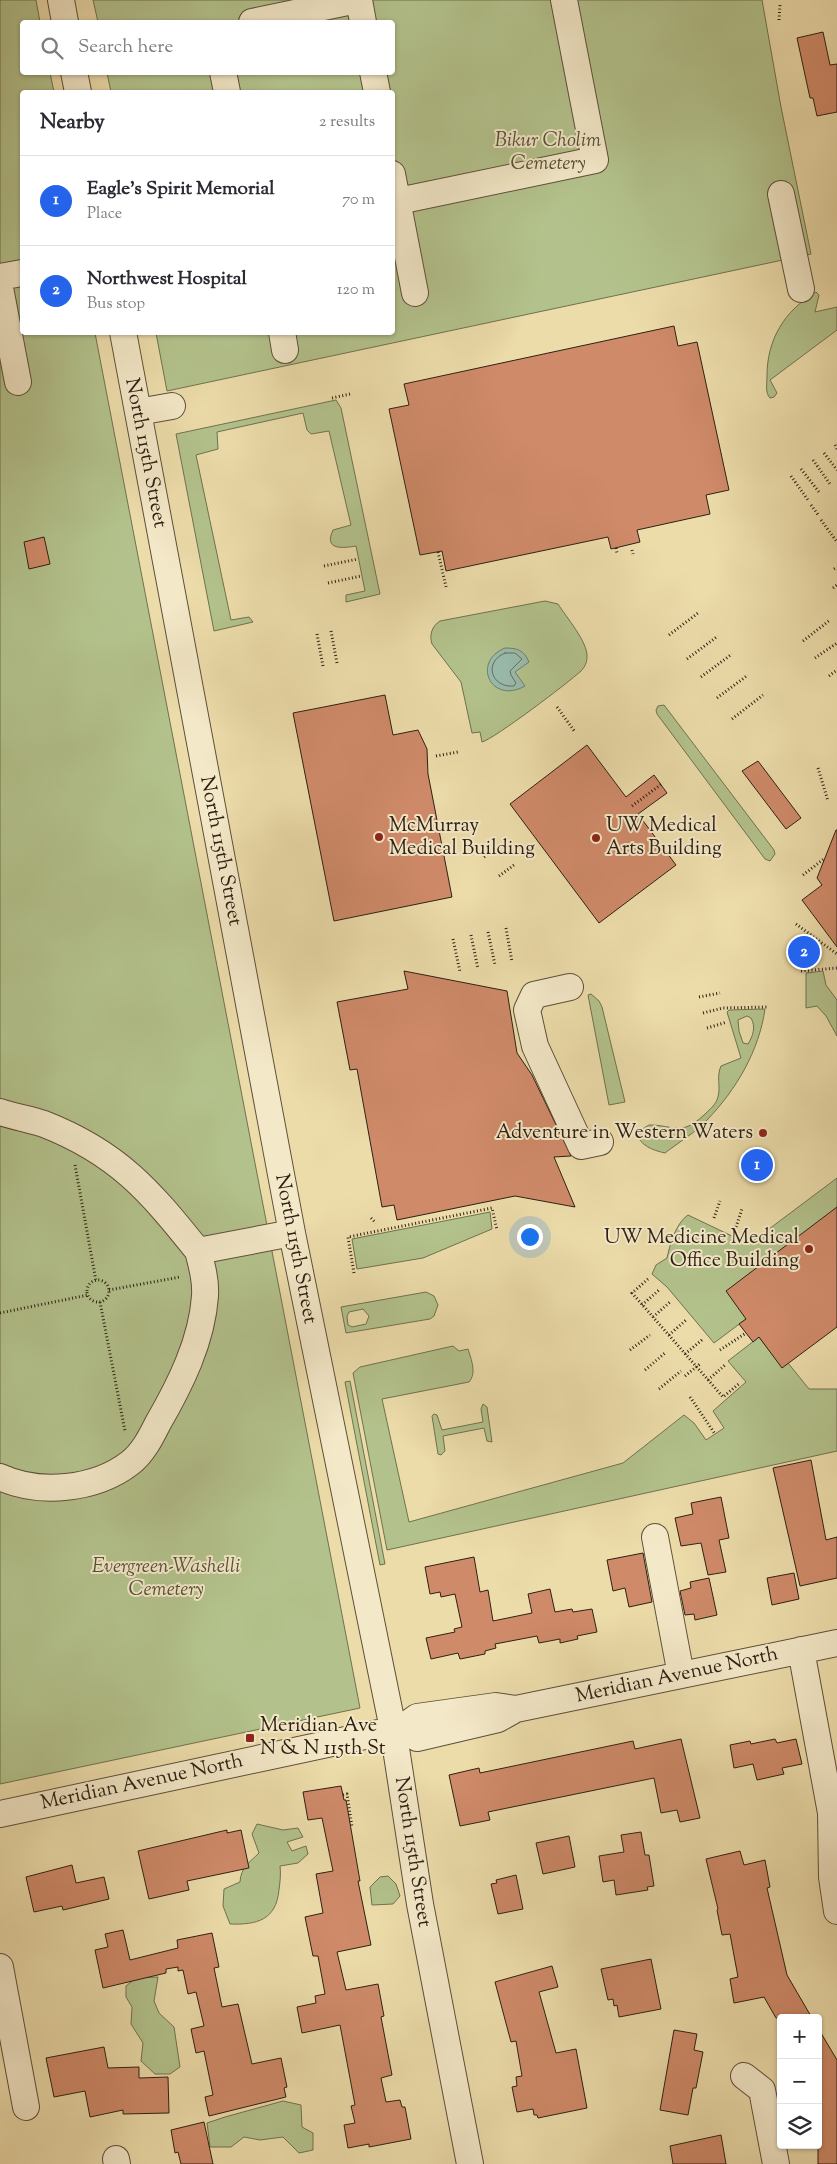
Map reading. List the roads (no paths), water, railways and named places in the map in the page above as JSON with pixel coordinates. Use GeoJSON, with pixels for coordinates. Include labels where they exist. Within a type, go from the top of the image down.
{"type":"FeatureCollection","features":[{"type":"Feature","properties":{"kind":"street"},"geometry":{"type":"LineString","coordinates":[[61,0],[65,20]]}},
{"type":"Feature","properties":{"kind":"street"},"geometry":{"type":"LineString","coordinates":[[262,20],[358,0],[363,20]]}},
{"type":"Feature","properties":{"kind":"street"},"geometry":{"type":"LineString","coordinates":[[395,191],[408,199],[595,160],[564,0]]}},
{"type":"Feature","properties":{"kind":"street"},"geometry":{"type":"LineString","coordinates":[[75,75],[78,90]]}},
{"type":"Feature","properties":{"kind":"street"},"geometry":{"type":"LineString","coordinates":[[224,75],[227,90]]}},
{"type":"Feature","properties":{"kind":"street"},"geometry":{"type":"LineString","coordinates":[[374,75],[377,90]]}},
{"type":"Feature","properties":{"kind":"street"},"geometry":{"type":"LineString","coordinates":[[781,194],[801,289]]}},
{"type":"Feature","properties":{"kind":"street"},"geometry":{"type":"LineString","coordinates":[[395,195],[415,293]]}},
{"type":"Feature","properties":{"kind":"street"},"geometry":{"type":"LineString","coordinates":[[0,277],[20,273]]}},
{"type":"Feature","properties":{"kind":"street"},"geometry":{"type":"LineString","coordinates":[[0,288],[18,382]]}},
{"type":"Feature","properties":{"kind":"street","name":"North 115th Street"},"geometry":{"type":"LineString","coordinates":[[124,335],[292,1233],[397,1728],[420,1904],[470,2164]]}},
{"type":"Feature","properties":{"kind":"street"},"geometry":{"type":"LineString","coordinates":[[138,412],[172,406]]}},
{"type":"Feature","properties":{"kind":"street"},"geometry":{"type":"LineString","coordinates":[[570,987],[534,996],[527,1010],[535,1046],[581,1146],[600,1142]]}},
{"type":"Feature","properties":{"kind":"street"},"geometry":{"type":"LineString","coordinates":[[0,1112],[42,1124],[70,1135],[111,1158],[139,1181],[162,1206],[201,1262],[205,1296],[200,1324],[190,1358],[176,1392],[146,1445],[131,1462],[117,1472],[72,1486],[34,1487],[15,1484],[0,1477]]}},
{"type":"Feature","properties":{"kind":"street"},"geometry":{"type":"LineString","coordinates":[[201,1262],[292,1233]]}},
{"type":"Feature","properties":{"kind":"street"},"geometry":{"type":"LineString","coordinates":[[655,1537],[681,1675]]}},
{"type":"Feature","properties":{"kind":"street","name":"Meridian Avenue North"},"geometry":{"type":"LineString","coordinates":[[0,1814],[397,1728],[417,1738],[498,1719],[516,1709],[837,1643]]}},
{"type":"Feature","properties":{"kind":"street"},"geometry":{"type":"LineString","coordinates":[[801,1650],[830,1812],[832,1877],[837,1911]]}},
{"type":"Feature","properties":{"kind":"street"},"geometry":{"type":"LineString","coordinates":[[0,1967],[26,2106]]}},
{"type":"Feature","properties":{"kind":"street"},"geometry":{"type":"LineString","coordinates":[[744,2076],[762,2090],[776,2164]]}},
{"type":"Feature","properties":{"kind":"water"},"geometry":{"type":"Polygon","coordinates":[[[505,648],[520,650],[529,662],[515,672],[525,686],[513,690],[503,690],[495,686],[490,679],[487,671],[489,663],[495,654],[505,648]]]}},
{"type":"Feature","properties":{"kind":"place","name":"McMurray Medical Building"},"geometry":{"type":"Point","coordinates":[379,837]}},
{"type":"Feature","properties":{"kind":"place","name":"UW Medical Arts Building"},"geometry":{"type":"Point","coordinates":[596,838]}},
{"type":"Feature","properties":{"kind":"place","name":"Northwest Hospital"},"geometry":{"type":"Point","coordinates":[804,952]}},
{"type":"Feature","properties":{"kind":"place","name":"Adventure in Western Waters"},"geometry":{"type":"Point","coordinates":[763,1133]}},
{"type":"Feature","properties":{"kind":"place","name":"Eagle's Spirit Memorial"},"geometry":{"type":"Point","coordinates":[757,1165]}},
{"type":"Feature","properties":{"kind":"place","name":"UW Medicine Medical Office Building"},"geometry":{"type":"Point","coordinates":[809,1249]}},
{"type":"Feature","properties":{"kind":"place","name":"Meridian Ave N & N 115th St"},"geometry":{"type":"Point","coordinates":[250,1738]}},
{"type":"Feature","properties":{"kind":"park label","name":"Bikur Cholim Cemetery"},"geometry":{"type":"Point","coordinates":[548,152]}},
{"type":"Feature","properties":{"kind":"park label","name":"Evergreen-Washelli Cemetery"},"geometry":{"type":"Point","coordinates":[166,1578]}}]}
